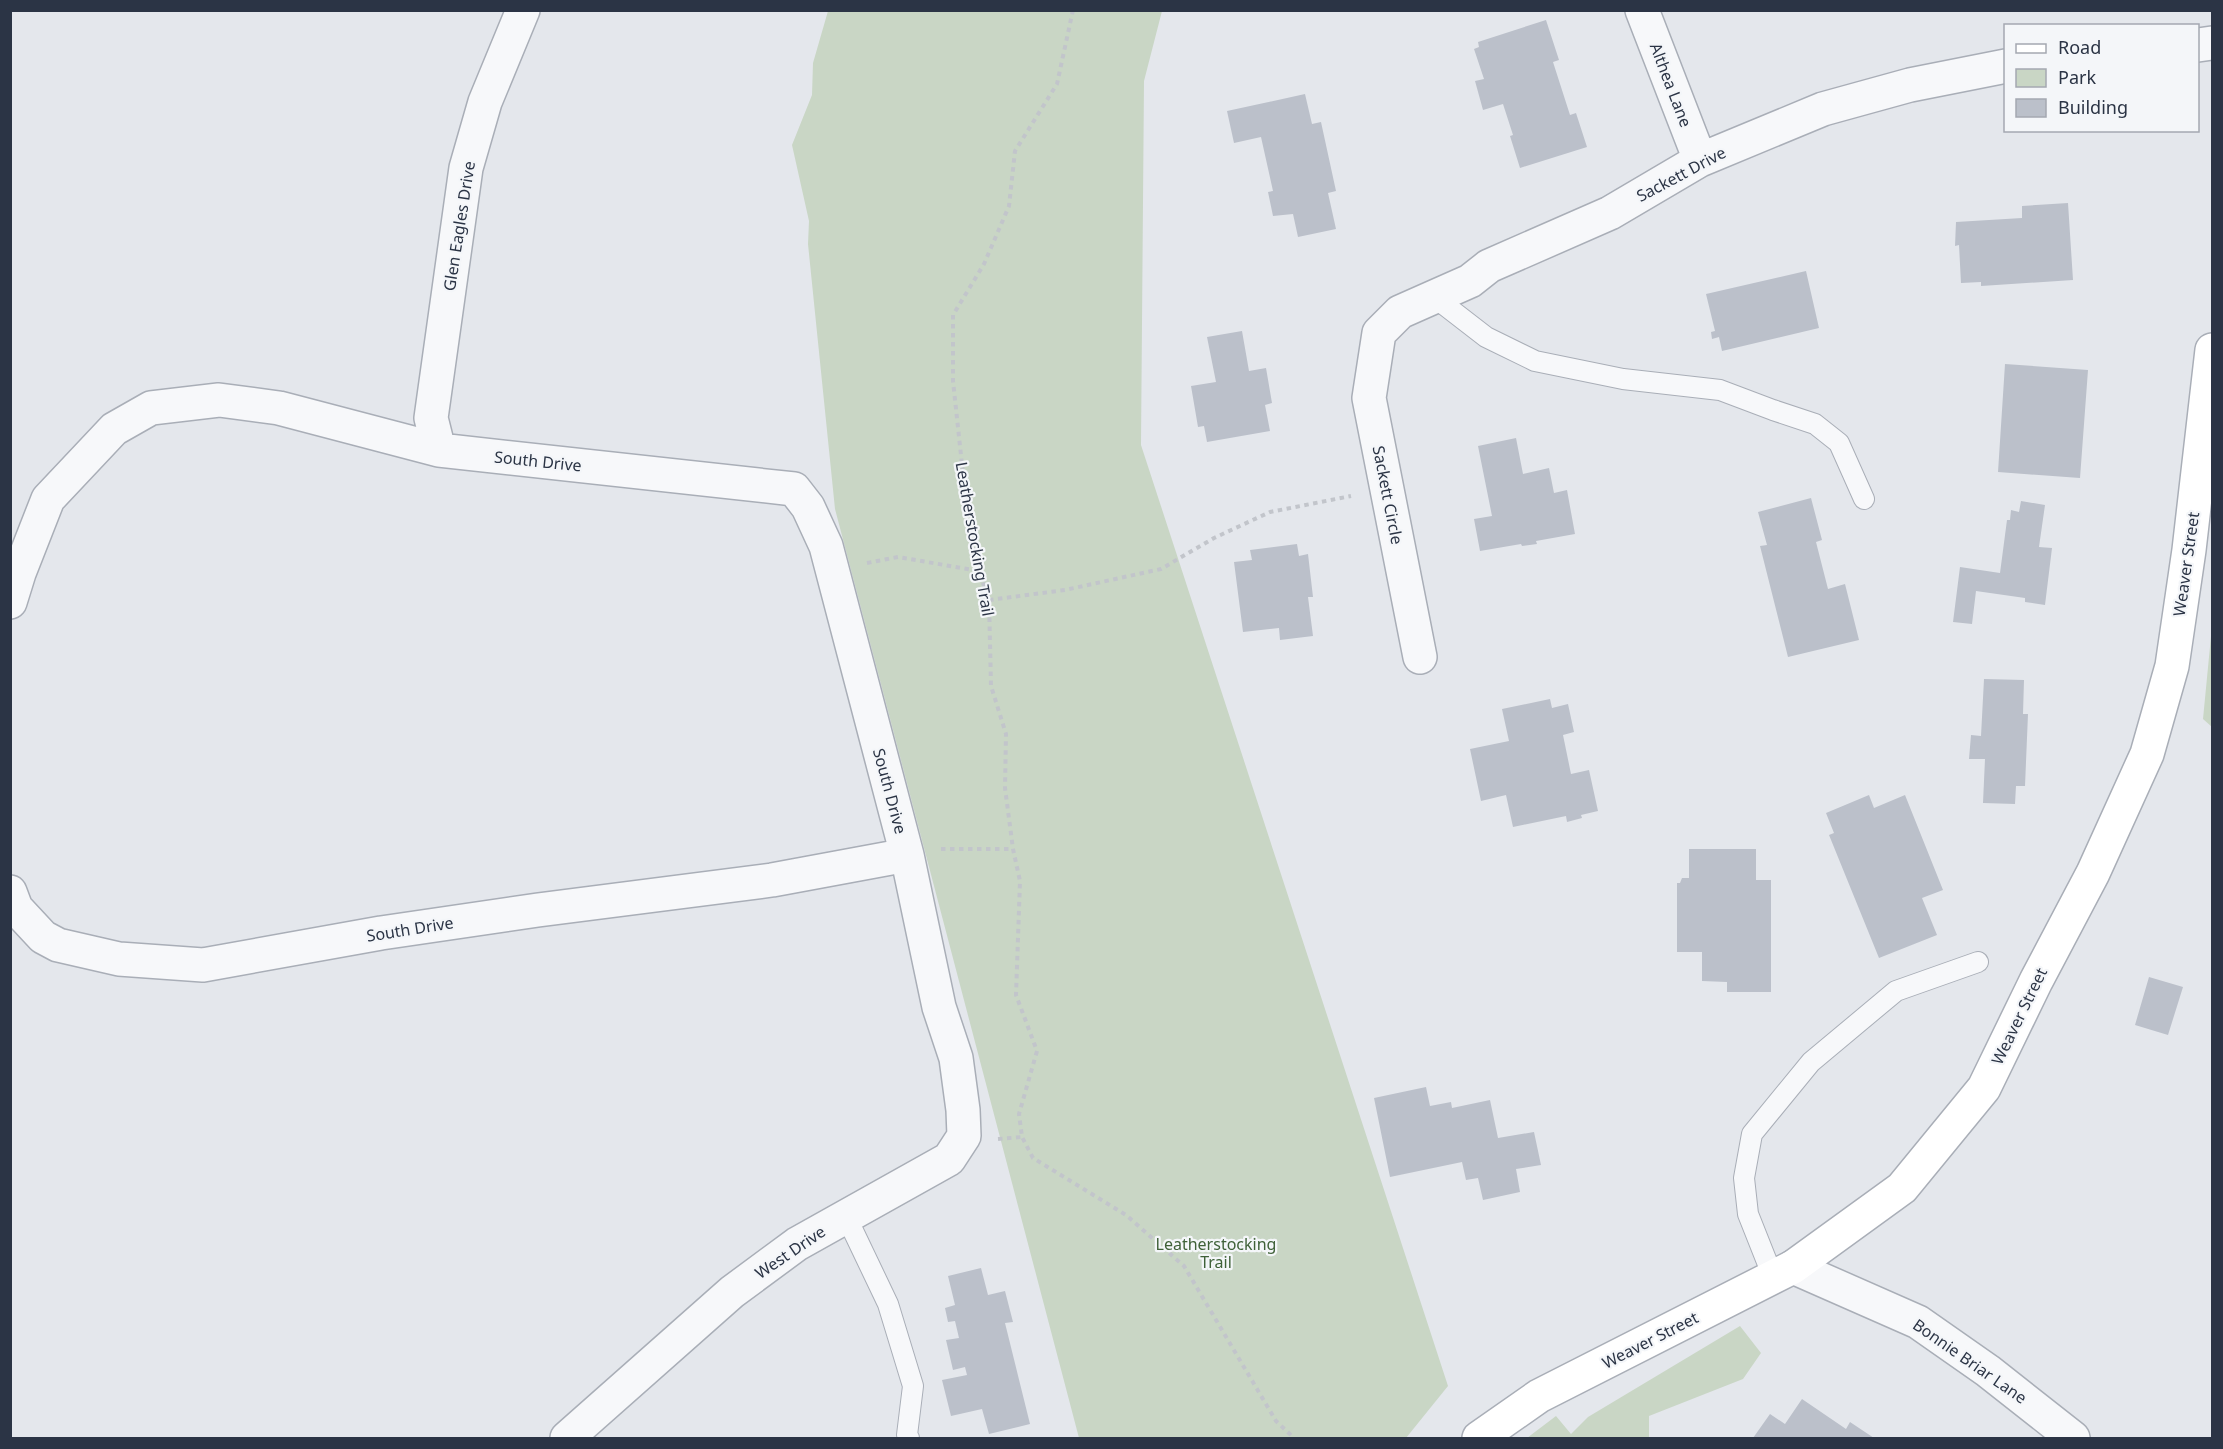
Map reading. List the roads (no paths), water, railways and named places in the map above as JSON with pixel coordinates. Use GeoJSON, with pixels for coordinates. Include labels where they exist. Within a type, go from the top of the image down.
{"type":"FeatureCollection","features":[{"type":"Feature","properties":{"kind":"main road","name":"Weaver Street"},"geometry":{"type":"LineString","coordinates":[[1479,1438],[1539,1396],[1783,1272],[1902,1188],[1984,1088],[2036,981],[2093,873],[2147,754],[2172,666],[2189,550],[2212,350]]}},
{"type":"Feature","properties":{"kind":"street","name":"Glen Eagles Drive"},"geometry":{"type":"LineString","coordinates":[[439,450],[431,418],[466,168],[485,102],[523,10]]}},
{"type":"Feature","properties":{"kind":"street","name":"Althea Lane"},"geometry":{"type":"LineString","coordinates":[[1642,10],[1700,160]]}},
{"type":"Feature","properties":{"kind":"street","name":"Sackett Drive"},"geometry":{"type":"LineString","coordinates":[[1379,333],[1400,312],[1470,281],[1489,266],[1610,213],[1700,160],[1823,109],[1910,85],[2004,66]]}},
{"type":"Feature","properties":{"kind":"street","name":"Sackett Circle"},"geometry":{"type":"LineString","coordinates":[[1379,333],[1369,398],[1420,657]]}},
{"type":"Feature","properties":{"kind":"street","name":"South Drive"},"geometry":{"type":"LineString","coordinates":[[10,602],[48,500],[114,429],[151,408],[219,399],[279,408],[439,450],[794,489],[808,507],[826,546],[907,855],[939,1007],[956,1058]]}},
{"type":"Feature","properties":{"kind":"street","name":"South Drive"},"geometry":{"type":"LineString","coordinates":[[10,892],[16,908],[43,937],[58,945],[119,959],[203,965],[381,933],[526,911],[772,880],[907,855]]}},
{"type":"Feature","properties":{"kind":"street","name":"West Drive"},"geometry":{"type":"LineString","coordinates":[[567,1438],[732,1292],[797,1244],[949,1159],[964,1136],[956,1058]]}},
{"type":"Feature","properties":{"kind":"street","name":"Bonnie Briar Lane"},"geometry":{"type":"LineString","coordinates":[[1783,1272],[1918,1322],[1988,1371],[2073,1438]]}},
{"type":"Feature","properties":{"kind":"lane"},"geometry":{"type":"LineString","coordinates":[[1433,296],[1486,338],[1535,362],[1623,379],[1720,390],[1815,424],[1839,443],[1864,499]]}},
{"type":"Feature","properties":{"kind":"lane"},"geometry":{"type":"LineString","coordinates":[[1783,1272],[1748,1214],[1744,1178],[1752,1134],[1811,1062],[1896,991],[1978,962]]}},
{"type":"Feature","properties":{"kind":"lane"},"geometry":{"type":"LineString","coordinates":[[846,1216],[888,1304],[913,1386],[907,1435],[909,1438]]}},
{"type":"Feature","properties":{"kind":"park label","name":"Leatherstocking Trail"},"geometry":{"type":"Point","coordinates":[1216,1253]}}]}
